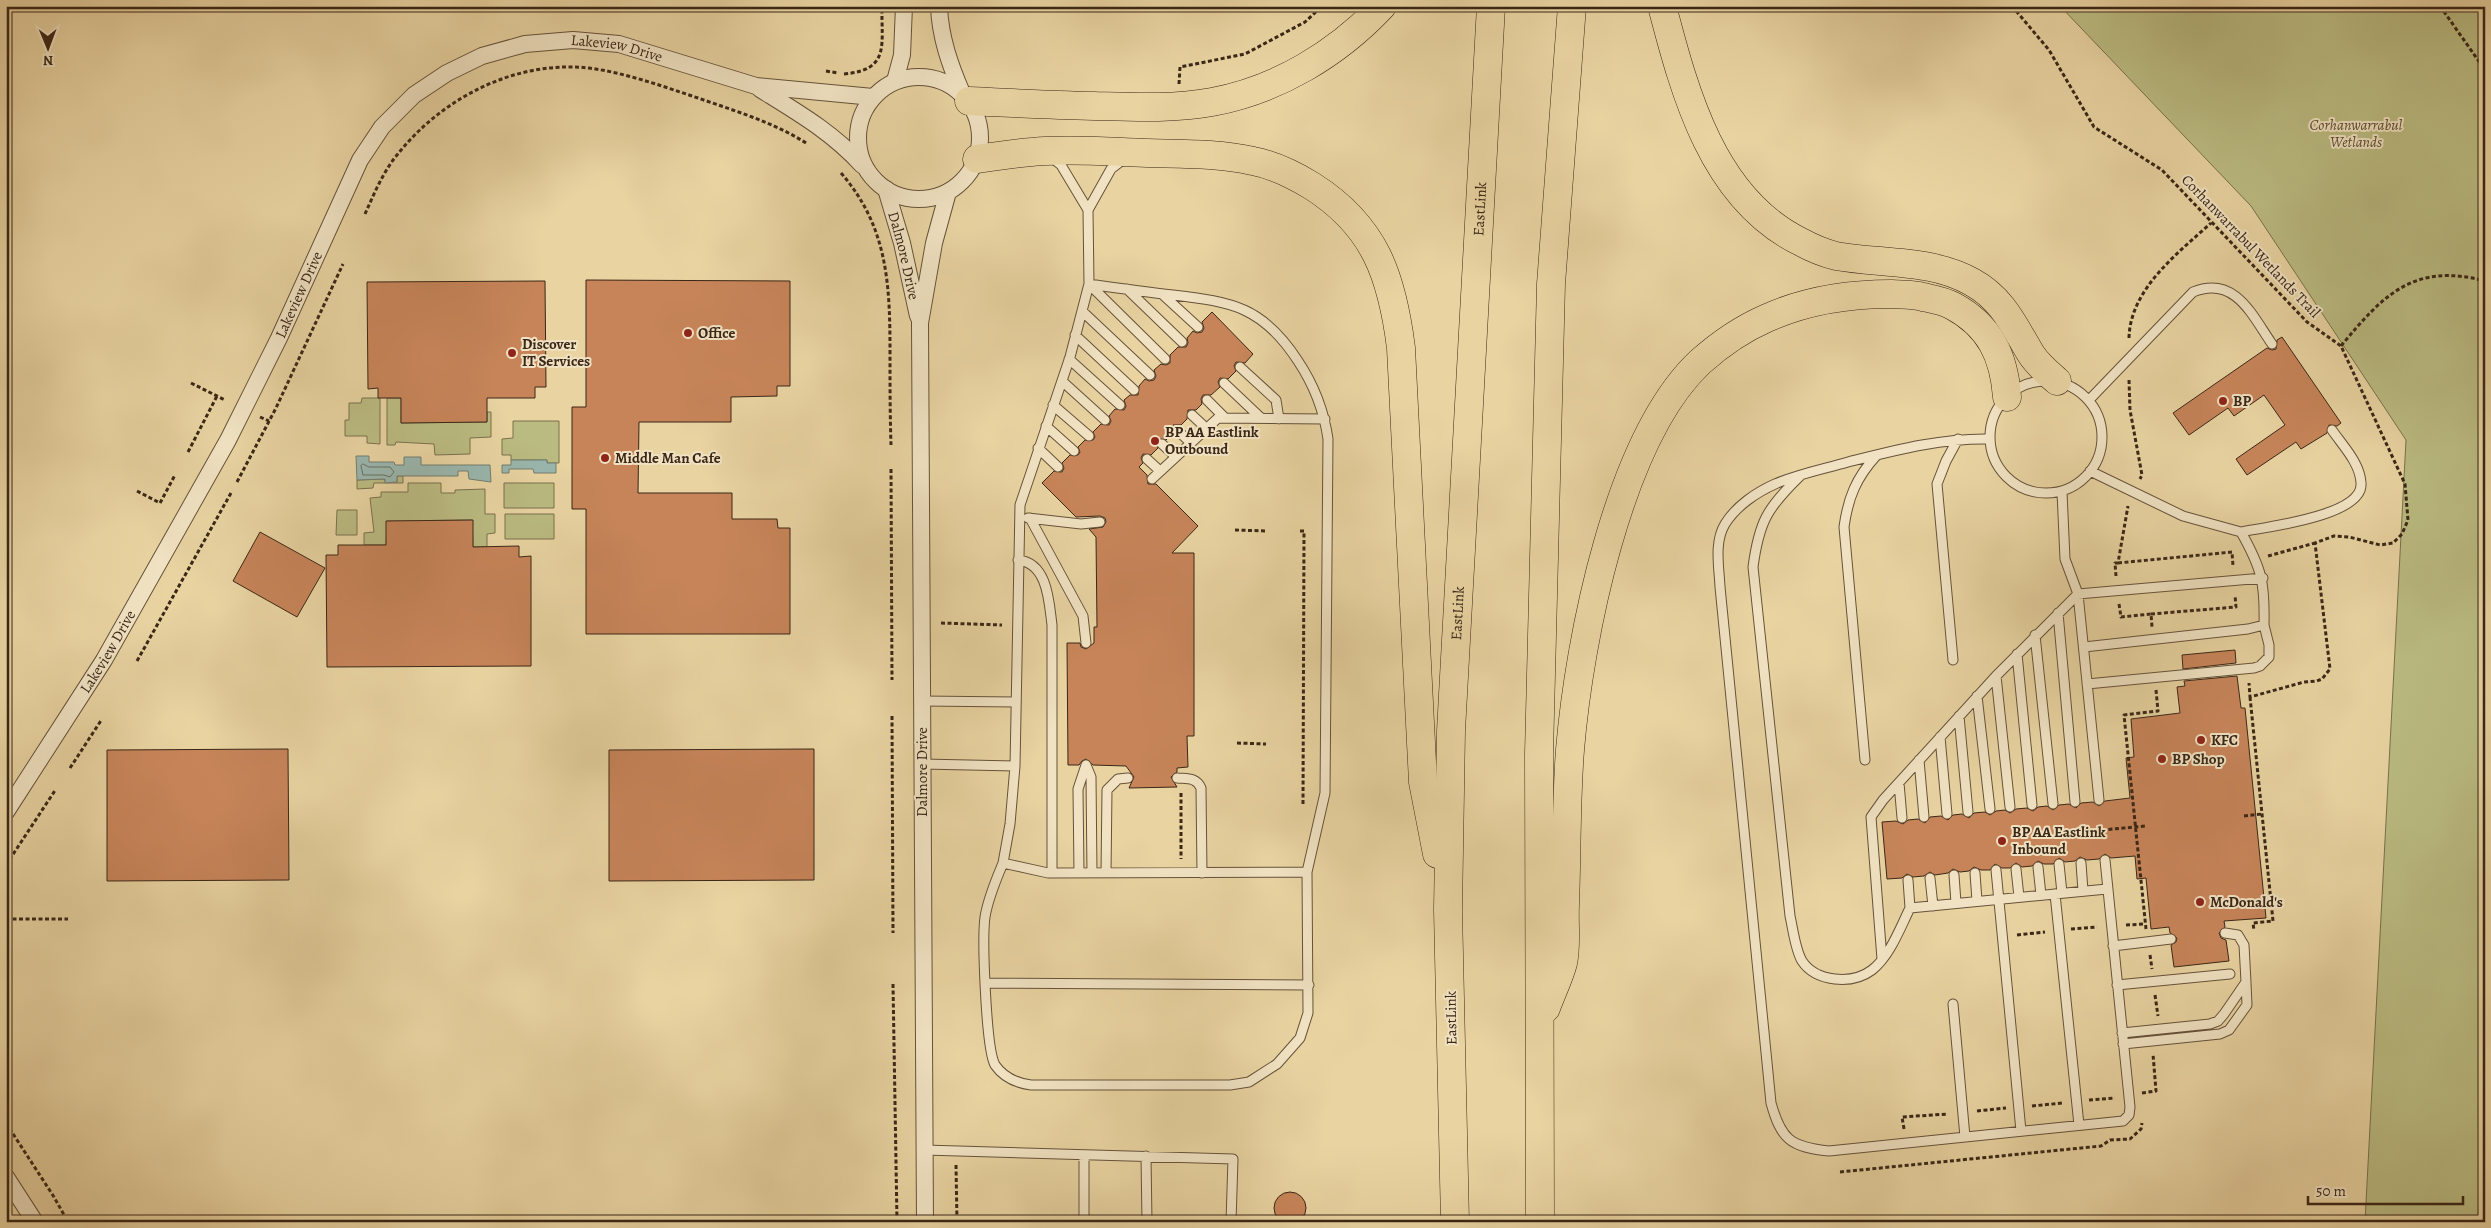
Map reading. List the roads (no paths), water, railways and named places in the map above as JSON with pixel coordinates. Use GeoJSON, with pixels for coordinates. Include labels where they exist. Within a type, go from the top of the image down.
{"type":"FeatureCollection","features":[{"type":"Feature","properties":{"kind":"highway"},"geometry":{"type":"LineString","coordinates":[[965,97],[1140,108],[1213,102],[1245,92],[1304,68],[1328,54],[1368,21],[1382,6]]}},
{"type":"Feature","properties":{"kind":"highway","name":"EastLink"},"geometry":{"type":"LineString","coordinates":[[1455,1222],[1448,910],[1451,731],[1491,6]]}},
{"type":"Feature","properties":{"kind":"highway"},"geometry":{"type":"LineString","coordinates":[[1540,1222],[1538,1028],[1540,927],[1539,753],[1551,284],[1572,6]]}},
{"type":"Feature","properties":{"kind":"highway"},"geometry":{"type":"LineString","coordinates":[[1662,6],[1675,57],[1695,112],[1716,160],[1756,212],[1785,234],[1831,255],[1859,260],[1923,265],[1950,271],[1974,283],[1997,302],[2016,325],[2031,355],[2042,369],[2057,381]]}},
{"type":"Feature","properties":{"kind":"highway"},"geometry":{"type":"LineString","coordinates":[[977,159],[1044,151],[1226,156],[1254,161],[1297,176],[1338,204],[1353,217],[1379,259],[1393,298],[1401,348],[1423,782],[1448,910]]}},
{"type":"Feature","properties":{"kind":"highway"},"geometry":{"type":"LineString","coordinates":[[1538,1028],[1563,962],[1570,751],[1583,647],[1602,568],[1629,481],[1647,440],[1683,382],[1700,362],[1727,342],[1754,324],[1790,308],[1829,297],[1871,294],[1915,295],[1951,304],[1973,319],[1995,344],[2005,375],[2007,397]]}},
{"type":"Feature","properties":{"kind":"street"},"geometry":{"type":"LineString","coordinates":[[895,81],[902,55],[904,6]]}},
{"type":"Feature","properties":{"kind":"street"},"geometry":{"type":"LineString","coordinates":[[939,6],[943,42],[950,65],[965,97],[976,114],[980,128],[981,144],[977,159],[971,172],[961,183],[948,192],[933,198],[917,199],[901,196],[886,190],[869,173],[862,159],[858,134],[864,111],[873,97],[895,81],[912,76],[930,77],[947,83],[965,97]]}},
{"type":"Feature","properties":{"kind":"street","name":"Lakeview Drive"},"geometry":{"type":"LineString","coordinates":[[6,812],[104,660],[228,440],[279,338],[351,176],[369,144],[399,108],[430,84],[464,63],[500,50],[548,40],[596,41],[620,44],[756,86],[873,97]]}},
{"type":"Feature","properties":{"kind":"street","name":"Lakeview Drive"},"geometry":{"type":"LineString","coordinates":[[756,86],[816,123],[843,144],[869,173]]}},
{"type":"Feature","properties":{"kind":"street","name":"Dalmore Drive"},"geometry":{"type":"LineString","coordinates":[[886,190],[902,243],[920,323]]}},
{"type":"Feature","properties":{"kind":"street","name":"Dalmore Drive"},"geometry":{"type":"LineString","coordinates":[[925,1222],[920,323],[934,243],[948,192]]}},
{"type":"Feature","properties":{"kind":"street"},"geometry":{"type":"LineString","coordinates":[[6,1177],[34,1222]]}},
{"type":"Feature","properties":{"kind":"lane"},"geometry":{"type":"LineString","coordinates":[[1044,151],[1061,165],[1088,210]]}},
{"type":"Feature","properties":{"kind":"lane"},"geometry":{"type":"LineString","coordinates":[[1089,284],[1220,301],[1235,305],[1264,320],[1286,343],[1303,369],[1325,419],[1328,439],[1326,793],[1307,872],[1308,1013],[1300,1038],[1278,1064],[1249,1082],[1230,1084],[1031,1085],[1010,1079],[1002,1073],[992,1059],[990,1049],[984,939],[990,897],[1003,863],[1010,824],[1015,766],[1019,516],[1022,493],[1069,360],[1089,284],[1088,210],[1111,169],[1132,153]]}},
{"type":"Feature","properties":{"kind":"lane"},"geometry":{"type":"LineString","coordinates":[[1089,284],[1165,359]]}},
{"type":"Feature","properties":{"kind":"lane"},"geometry":{"type":"LineString","coordinates":[[2090,399],[2193,292],[2206,287],[2224,289],[2242,300],[2272,344]]}},
{"type":"Feature","properties":{"kind":"lane"},"geometry":{"type":"LineString","coordinates":[[1127,289],[1182,342]]}},
{"type":"Feature","properties":{"kind":"lane"},"geometry":{"type":"LineString","coordinates":[[1162,293],[1198,327]]}},
{"type":"Feature","properties":{"kind":"lane"},"geometry":{"type":"LineString","coordinates":[[1082,311],[1150,375]]}},
{"type":"Feature","properties":{"kind":"lane"},"geometry":{"type":"LineString","coordinates":[[1075,335],[1134,390]]}},
{"type":"Feature","properties":{"kind":"lane"},"geometry":{"type":"LineString","coordinates":[[1069,360],[1120,405]]}},
{"type":"Feature","properties":{"kind":"lane"},"geometry":{"type":"LineString","coordinates":[[1240,368],[1276,400],[1279,419]]}},
{"type":"Feature","properties":{"kind":"lane"},"geometry":{"type":"LineString","coordinates":[[1062,381],[1105,420]]}},
{"type":"Feature","properties":{"kind":"lane"},"geometry":{"type":"LineString","coordinates":[[2057,381],[2075,387],[2090,399],[2098,415],[2101,432],[2099,450],[2090,471],[2081,483],[2062,492],[2042,494],[2022,488],[2006,476],[1995,459],[1990,440],[1994,416],[2007,397],[2022,386],[2030,383],[2057,381]]}},
{"type":"Feature","properties":{"kind":"lane"},"geometry":{"type":"LineString","coordinates":[[1224,383],[1261,418]]}},
{"type":"Feature","properties":{"kind":"lane"},"geometry":{"type":"LineString","coordinates":[[1207,400],[1224,418]]}},
{"type":"Feature","properties":{"kind":"lane"},"geometry":{"type":"LineString","coordinates":[[1054,405],[1089,436]]}},
{"type":"Feature","properties":{"kind":"lane"},"geometry":{"type":"LineString","coordinates":[[1192,415],[1206,428]]}},
{"type":"Feature","properties":{"kind":"lane"},"geometry":{"type":"LineString","coordinates":[[1152,480],[1218,418],[1325,419]]}},
{"type":"Feature","properties":{"kind":"lane"},"geometry":{"type":"LineString","coordinates":[[1046,426],[1074,451]]}},
{"type":"Feature","properties":{"kind":"lane"},"geometry":{"type":"LineString","coordinates":[[1177,430],[1191,443]]}},
{"type":"Feature","properties":{"kind":"lane"},"geometry":{"type":"LineString","coordinates":[[2090,471],[2183,516],[2241,532],[2335,512],[2354,501],[2362,485],[2358,468],[2332,430]]}},
{"type":"Feature","properties":{"kind":"lane"},"geometry":{"type":"LineString","coordinates":[[1990,440],[1958,439],[1909,447],[1802,474],[1775,484],[1754,496],[1736,510],[1725,523],[1719,538],[1721,597],[1770,1102],[1777,1126],[1789,1139],[1810,1149],[1829,1151],[2123,1121],[2129,1116],[2130,1107],[2105,860]]}},
{"type":"Feature","properties":{"kind":"lane"},"geometry":{"type":"LineString","coordinates":[[1953,660],[1938,484],[1946,461],[1958,439]]}},
{"type":"Feature","properties":{"kind":"lane"},"geometry":{"type":"LineString","coordinates":[[1162,444],[1176,457]]}},
{"type":"Feature","properties":{"kind":"lane"},"geometry":{"type":"LineString","coordinates":[[1038,448],[1058,467]]}},
{"type":"Feature","properties":{"kind":"lane"},"geometry":{"type":"LineString","coordinates":[[1865,760],[1844,527],[1847,506],[1856,480],[1876,456]]}},
{"type":"Feature","properties":{"kind":"lane"},"geometry":{"type":"LineString","coordinates":[[1147,459],[1160,471]]}},
{"type":"Feature","properties":{"kind":"lane"},"geometry":{"type":"LineString","coordinates":[[1802,474],[1772,506],[1757,536],[1753,567],[1790,916],[1802,960],[1813,972],[1828,978],[1848,979],[1872,970],[1882,959],[1910,908],[1908,880]]}},
{"type":"Feature","properties":{"kind":"lane"},"geometry":{"type":"LineString","coordinates":[[2062,492],[2065,558],[2078,594],[2099,800]]}},
{"type":"Feature","properties":{"kind":"lane"},"geometry":{"type":"LineString","coordinates":[[1019,516],[1081,524],[1100,522]]}},
{"type":"Feature","properties":{"kind":"lane"},"geometry":{"type":"LineString","coordinates":[[1030,518],[1083,616],[1086,643]]}},
{"type":"Feature","properties":{"kind":"lane"},"geometry":{"type":"LineString","coordinates":[[2087,684],[2247,669],[2260,666],[2269,657],[2269,645],[2264,625],[2263,578],[2257,560],[2241,532]]}},
{"type":"Feature","properties":{"kind":"lane"},"geometry":{"type":"LineString","coordinates":[[1018,560],[1032,564],[1044,581],[1049,596],[1052,625],[1052,873]]}},
{"type":"Feature","properties":{"kind":"lane"},"geometry":{"type":"LineString","coordinates":[[1882,959],[1871,817],[1919,760],[2035,635],[2078,594],[2263,578]]}},
{"type":"Feature","properties":{"kind":"lane"},"geometry":{"type":"LineString","coordinates":[[2058,613],[2075,802]]}},
{"type":"Feature","properties":{"kind":"lane"},"geometry":{"type":"LineString","coordinates":[[2084,647],[2248,629],[2264,625]]}},
{"type":"Feature","properties":{"kind":"lane"},"geometry":{"type":"LineString","coordinates":[[2035,635],[2053,804]]}},
{"type":"Feature","properties":{"kind":"lane"},"geometry":{"type":"LineString","coordinates":[[2016,654],[2032,805]]}},
{"type":"Feature","properties":{"kind":"lane"},"geometry":{"type":"LineString","coordinates":[[1996,676],[2010,808]]}},
{"type":"Feature","properties":{"kind":"lane"},"geometry":{"type":"LineString","coordinates":[[1977,696],[1990,809]]}},
{"type":"Feature","properties":{"kind":"lane"},"geometry":{"type":"LineString","coordinates":[[922,701],[1016,702]]}},
{"type":"Feature","properties":{"kind":"lane"},"geometry":{"type":"LineString","coordinates":[[1959,716],[1968,812]]}},
{"type":"Feature","properties":{"kind":"lane"},"geometry":{"type":"LineString","coordinates":[[1940,737],[1947,814]]}},
{"type":"Feature","properties":{"kind":"lane"},"geometry":{"type":"LineString","coordinates":[[1919,760],[1924,816]]}},
{"type":"Feature","properties":{"kind":"lane"},"geometry":{"type":"LineString","coordinates":[[922,764],[1015,766]]}},
{"type":"Feature","properties":{"kind":"lane"},"geometry":{"type":"LineString","coordinates":[[1079,873],[1078,790],[1086,765],[1091,777],[1092,873]]}},
{"type":"Feature","properties":{"kind":"lane"},"geometry":{"type":"LineString","coordinates":[[1106,873],[1107,790],[1118,779],[1128,778]]}},
{"type":"Feature","properties":{"kind":"lane"},"geometry":{"type":"LineString","coordinates":[[1179,781],[1190,778],[1196,781],[1202,788],[1202,873]]}},
{"type":"Feature","properties":{"kind":"lane"},"geometry":{"type":"LineString","coordinates":[[1899,783],[1902,818]]}},
{"type":"Feature","properties":{"kind":"lane"},"geometry":{"type":"LineString","coordinates":[[1003,863],[1052,873],[1307,872]]}},
{"type":"Feature","properties":{"kind":"lane"},"geometry":{"type":"LineString","coordinates":[[2081,863],[2084,891]]}},
{"type":"Feature","properties":{"kind":"lane"},"geometry":{"type":"LineString","coordinates":[[2059,864],[2059,893],[2079,1125]]}},
{"type":"Feature","properties":{"kind":"lane"},"geometry":{"type":"LineString","coordinates":[[2038,867],[2041,895]]}},
{"type":"Feature","properties":{"kind":"lane"},"geometry":{"type":"LineString","coordinates":[[2016,869],[2019,897]]}},
{"type":"Feature","properties":{"kind":"lane"},"geometry":{"type":"LineString","coordinates":[[1996,870],[2021,1131]]}},
{"type":"Feature","properties":{"kind":"lane"},"geometry":{"type":"LineString","coordinates":[[1975,873],[1977,901]]}},
{"type":"Feature","properties":{"kind":"lane"},"geometry":{"type":"LineString","coordinates":[[1954,875],[1956,903]]}},
{"type":"Feature","properties":{"kind":"lane"},"geometry":{"type":"LineString","coordinates":[[1930,878],[1933,906]]}},
{"type":"Feature","properties":{"kind":"lane"},"geometry":{"type":"LineString","coordinates":[[1910,908],[2107,889]]}},
{"type":"Feature","properties":{"kind":"lane"},"geometry":{"type":"LineString","coordinates":[[2123,1044],[2220,1034],[2229,1030],[2247,1005],[2244,945],[2238,935],[2226,933]]}},
{"type":"Feature","properties":{"kind":"lane"},"geometry":{"type":"LineString","coordinates":[[2114,946],[2171,939]]}},
{"type":"Feature","properties":{"kind":"lane"},"geometry":{"type":"LineString","coordinates":[[2117,985],[2230,974]]}},
{"type":"Feature","properties":{"kind":"lane"},"geometry":{"type":"LineString","coordinates":[[2122,1033],[2210,1024],[2218,1021],[2246,982]]}},
{"type":"Feature","properties":{"kind":"lane"},"geometry":{"type":"LineString","coordinates":[[986,984],[1309,985]]}},
{"type":"Feature","properties":{"kind":"lane"},"geometry":{"type":"LineString","coordinates":[[1952,1004],[1965,1137]]}},
{"type":"Feature","properties":{"kind":"lane"},"geometry":{"type":"LineString","coordinates":[[924,1150],[1233,1158],[1231,1222]]}},
{"type":"Feature","properties":{"kind":"lane"},"geometry":{"type":"LineString","coordinates":[[1084,1155],[1084,1222]]}},
{"type":"Feature","properties":{"kind":"lane"},"geometry":{"type":"LineString","coordinates":[[1146,1156],[1146,1222]]}},
{"type":"Feature","properties":{"kind":"water"},"geometry":{"type":"Polygon","coordinates":[[[356,456],[369,456],[369,462],[394,462],[395,465],[404,465],[404,457],[421,457],[421,465],[490,465],[491,482],[469,479],[468,471],[458,471],[458,476],[397,476],[397,482],[385,483],[385,479],[357,480],[356,456]]]}},
{"type":"Feature","properties":{"kind":"water"},"geometry":{"type":"Polygon","coordinates":[[[511,460],[547,460],[547,463],[556,463],[556,473],[534,473],[533,469],[509,469],[509,473],[502,473],[502,465],[511,465],[511,460]]]}},
{"type":"Feature","properties":{"kind":"place","name":"Office"},"geometry":{"type":"Point","coordinates":[688,333]}},
{"type":"Feature","properties":{"kind":"place","name":"Discover IT Services"},"geometry":{"type":"Point","coordinates":[512,353]}},
{"type":"Feature","properties":{"kind":"place","name":"BP"},"geometry":{"type":"Point","coordinates":[2223,401]}},
{"type":"Feature","properties":{"kind":"place","name":"BP AA Eastlink Outbound"},"geometry":{"type":"Point","coordinates":[1155,441]}},
{"type":"Feature","properties":{"kind":"place","name":"Middle Man Cafe"},"geometry":{"type":"Point","coordinates":[605,458]}},
{"type":"Feature","properties":{"kind":"place","name":"KFC"},"geometry":{"type":"Point","coordinates":[2201,740]}},
{"type":"Feature","properties":{"kind":"place","name":"BP Shop"},"geometry":{"type":"Point","coordinates":[2162,759]}},
{"type":"Feature","properties":{"kind":"place","name":"BP AA Eastlink Inbound"},"geometry":{"type":"Point","coordinates":[2002,841]}},
{"type":"Feature","properties":{"kind":"place","name":"McDonald's"},"geometry":{"type":"Point","coordinates":[2200,902]}},
{"type":"Feature","properties":{"kind":"park label","name":"Corhanwarrabul Wetlands"},"geometry":{"type":"Point","coordinates":[2356,134]}}]}
